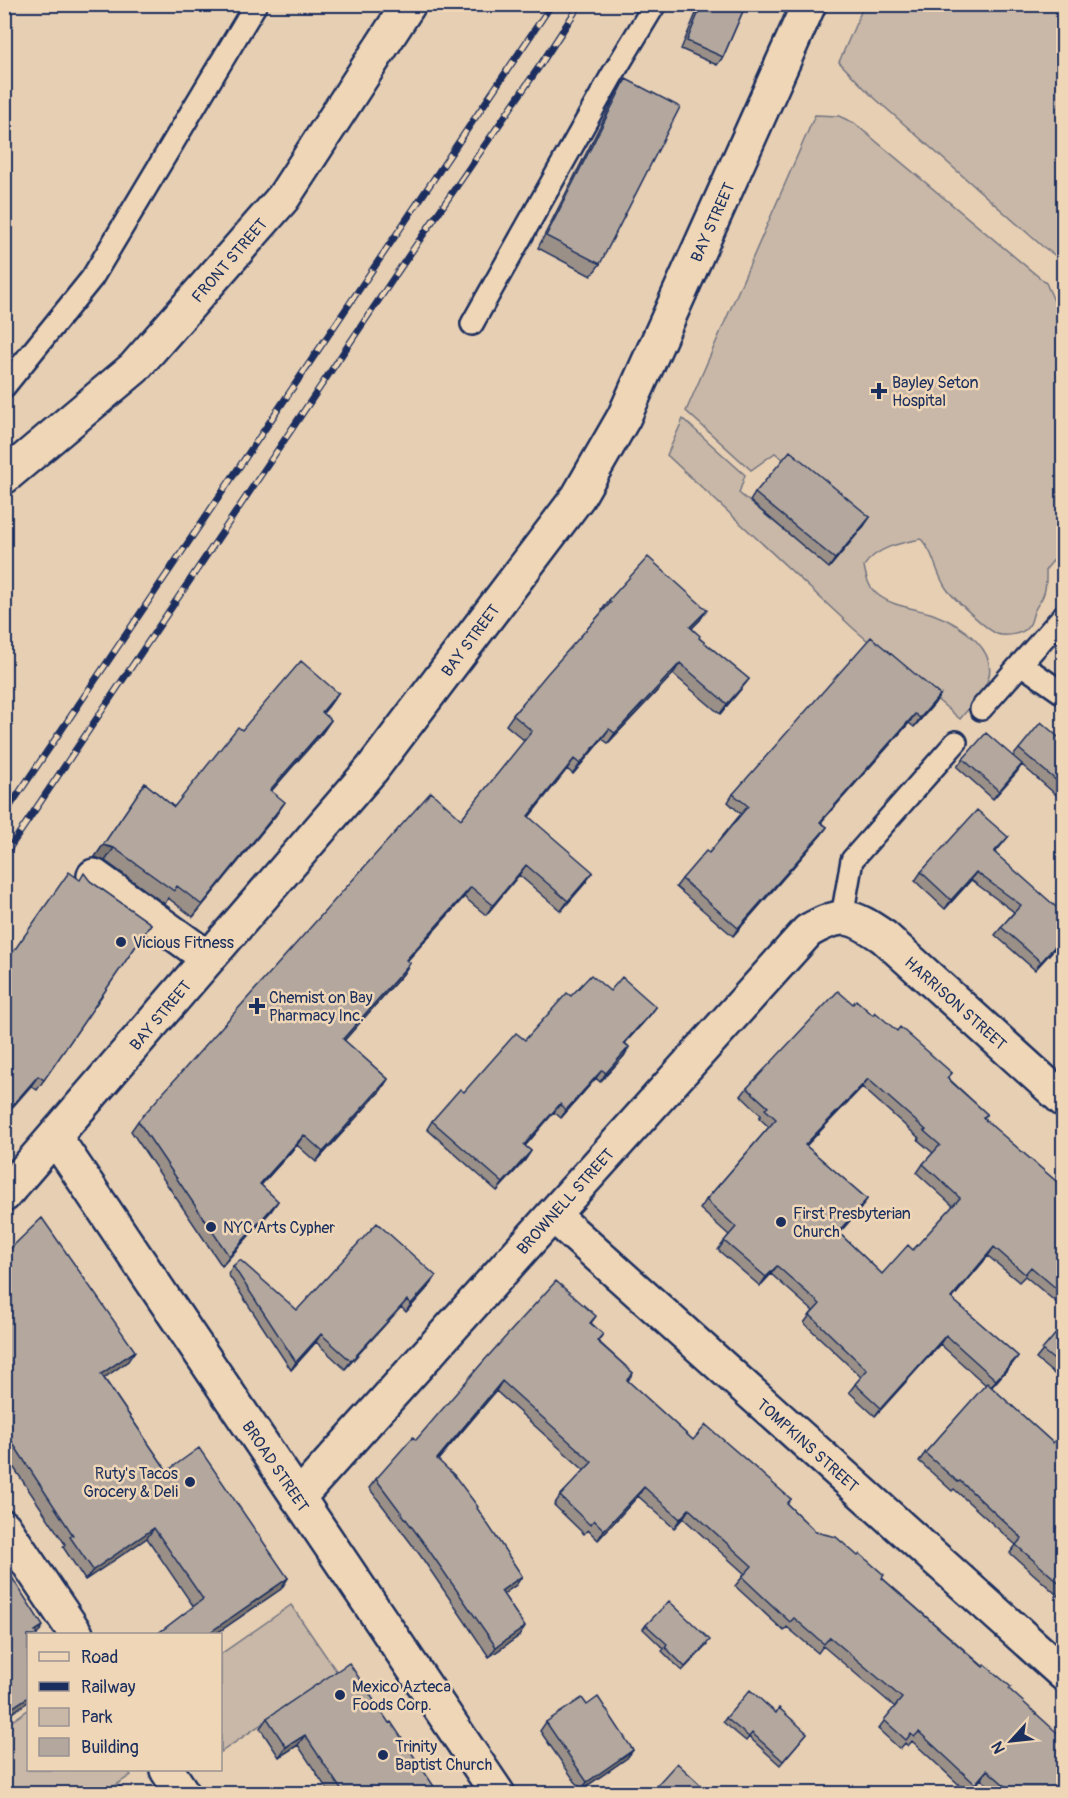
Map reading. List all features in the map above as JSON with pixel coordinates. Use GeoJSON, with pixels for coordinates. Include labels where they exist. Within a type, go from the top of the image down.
{"type":"FeatureCollection","features":[{"type":"Feature","properties":{"kind":"street","name":"FRONT STREET"},"geometry":{"type":"LineString","coordinates":[[4,477],[134,368],[283,198],[409,4]]}},
{"type":"Feature","properties":{"kind":"street","name":"BAY STREET"},"geometry":{"type":"LineString","coordinates":[[4,1195],[372,769],[578,497],[624,417],[809,4]]}},
{"type":"Feature","properties":{"kind":"street"},"geometry":{"type":"LineString","coordinates":[[94,876],[208,958]]}},
{"type":"Feature","properties":{"kind":"street","name":"HARRISON STREET"},"geometry":{"type":"LineString","coordinates":[[842,917],[862,922],[884,937],[1064,1100]]}},
{"type":"Feature","properties":{"kind":"street","name":"BROWNELL STREET"},"geometry":{"type":"LineString","coordinates":[[298,1498],[808,931],[825,921],[842,917]]}},
{"type":"Feature","properties":{"kind":"street","name":"BROAD STREET"},"geometry":{"type":"LineString","coordinates":[[55,1137],[498,1794]]}},
{"type":"Feature","properties":{"kind":"street","name":"TOMPKINS STREET"},"geometry":{"type":"LineString","coordinates":[[553,1215],[1064,1674]]}},
{"type":"Feature","properties":{"kind":"street"},"geometry":{"type":"LineString","coordinates":[[4,1527],[75,1633]]}},
{"type":"Feature","properties":{"kind":"street"},"geometry":{"type":"LineString","coordinates":[[168,1771],[183,1794]]}},
{"type":"Feature","properties":{"kind":"lane"},"geometry":{"type":"LineString","coordinates":[[4,387],[92,278],[256,4]]}},
{"type":"Feature","properties":{"kind":"lane"},"geometry":{"type":"LineString","coordinates":[[472,324],[611,77],[655,4]]}},
{"type":"Feature","properties":{"kind":"lane"},"geometry":{"type":"LineString","coordinates":[[981,709],[1064,615]]}},
{"type":"Feature","properties":{"kind":"lane"},"geometry":{"type":"LineString","coordinates":[[1021,664],[1064,694]]}},
{"type":"Feature","properties":{"kind":"lane"},"geometry":{"type":"LineString","coordinates":[[842,917],[852,860],[956,742]]}},
{"type":"Feature","properties":{"kind":"green space"},"geometry":{"type":"Polygon","coordinates":[[[864,5],[1063,5],[1063,261],[1042,246],[870,94],[839,62],[864,5]]]}},
{"type":"Feature","properties":{"kind":"green space","name":"Bayley Seton Hospital"},"geometry":{"type":"Polygon","coordinates":[[[815,115],[839,116],[854,123],[1046,283],[1063,321],[1063,549],[1046,569],[1044,593],[1029,626],[1021,632],[1004,635],[997,634],[986,626],[946,588],[921,539],[882,550],[864,566],[869,585],[883,598],[944,619],[966,632],[984,651],[989,662],[989,674],[985,686],[960,719],[854,629],[667,455],[683,419],[745,475],[739,493],[829,567],[784,460],[775,453],[751,470],[686,411],[815,115]]]}},
{"type":"Feature","properties":{"kind":"green space"},"geometry":{"type":"Polygon","coordinates":[[[291,1605],[337,1672],[222,1751],[222,1653],[291,1605]]]}},
{"type":"Feature","properties":{"kind":"green space"},"geometry":{"type":"Polygon","coordinates":[[[27,1711],[27,1771],[128,1771],[131,1775],[104,1793],[5,1793],[5,1726],[27,1711]]]}},
{"type":"Feature","properties":{"kind":"building"},"geometry":{"type":"Polygon","coordinates":[[[702,4],[746,4],[723,57],[687,41],[702,4]]]}},
{"type":"Feature","properties":{"kind":"building"},"geometry":{"type":"Polygon","coordinates":[[[626,79],[680,107],[600,264],[546,236],[626,79]]]}},
{"type":"Feature","properties":{"kind":"building"},"geometry":{"type":"Polygon","coordinates":[[[790,451],[870,517],[835,559],[755,493],[790,451]]]}},
{"type":"Feature","properties":{"kind":"building"},"geometry":{"type":"Polygon","coordinates":[[[648,557],[707,610],[690,627],[700,636],[699,638],[749,679],[727,704],[680,663],[615,733],[609,729],[580,764],[574,759],[528,816],[593,872],[568,901],[526,865],[493,905],[471,887],[406,960],[410,963],[343,1039],[388,1079],[323,1152],[304,1135],[260,1184],[278,1201],[229,1256],[138,1121],[431,792],[461,819],[532,731],[513,715],[648,557]]]}},
{"type":"Feature","properties":{"kind":"building"},"geometry":{"type":"Polygon","coordinates":[[[871,637],[940,695],[920,718],[915,714],[820,822],[827,827],[738,928],[682,879],[706,851],[709,853],[748,806],[733,794],[871,637]]]}},
{"type":"Feature","properties":{"kind":"building"},"geometry":{"type":"Polygon","coordinates":[[[301,661],[338,693],[322,712],[331,720],[270,790],[285,802],[202,905],[177,886],[174,891],[114,848],[103,845],[145,783],[174,807],[238,727],[242,730],[301,661]]]}},
{"type":"Feature","properties":{"kind":"building"},"geometry":{"type":"Polygon","coordinates":[[[1041,722],[1064,742],[1064,787],[1019,749],[1041,722]]]}},
{"type":"Feature","properties":{"kind":"building"},"geometry":{"type":"Polygon","coordinates":[[[986,733],[1022,764],[999,791],[963,759],[986,733]]]}},
{"type":"Feature","properties":{"kind":"building"},"geometry":{"type":"Polygon","coordinates":[[[977,810],[1008,837],[994,852],[1064,914],[1064,936],[1041,962],[1001,927],[1021,905],[976,872],[951,900],[921,872],[977,810]]]}},
{"type":"Feature","properties":{"kind":"building"},"geometry":{"type":"Polygon","coordinates":[[[69,872],[80,880],[84,873],[90,881],[151,924],[44,1080],[38,1076],[4,1115],[4,965],[69,872]]]}},
{"type":"Feature","properties":{"kind":"building"},"geometry":{"type":"Polygon","coordinates":[[[591,975],[610,991],[622,977],[656,1007],[624,1043],[629,1047],[606,1073],[602,1070],[566,1110],[560,1104],[524,1145],[531,1151],[503,1183],[432,1121],[460,1089],[464,1092],[516,1033],[525,1040],[567,993],[571,996],[591,975]]]}},
{"type":"Feature","properties":{"kind":"building"},"geometry":{"type":"Polygon","coordinates":[[[838,991],[853,1004],[856,1000],[873,1015],[875,1012],[897,1031],[900,1027],[952,1073],[947,1078],[987,1114],[983,1118],[1064,1188],[1064,1295],[1031,1267],[1025,1274],[994,1247],[951,1298],[1018,1356],[996,1380],[946,1335],[881,1408],[855,1384],[867,1370],[810,1315],[820,1304],[777,1266],[766,1277],[724,1241],[736,1227],[706,1200],[776,1119],[765,1109],[768,1107],[747,1088],[838,991]],[[868,1079],[805,1145],[867,1199],[838,1232],[882,1274],[908,1245],[913,1250],[960,1198],[923,1164],[940,1145],[924,1131],[926,1130],[868,1079]]]}},
{"type":"Feature","properties":{"kind":"building"},"geometry":{"type":"Polygon","coordinates":[[[42,1218],[135,1351],[101,1374],[167,1471],[199,1448],[288,1578],[209,1633],[159,1633],[203,1599],[154,1528],[93,1570],[70,1537],[73,1535],[10,1439],[8,1441],[4,1436],[4,1257],[42,1218]]]}},
{"type":"Feature","properties":{"kind":"building"},"geometry":{"type":"Polygon","coordinates":[[[377,1223],[436,1276],[411,1304],[407,1300],[351,1361],[321,1334],[296,1362],[233,1266],[240,1260],[297,1310],[377,1223]]]}},
{"type":"Feature","properties":{"kind":"building"},"geometry":{"type":"Polygon","coordinates":[[[556,1281],[596,1316],[590,1323],[603,1334],[597,1341],[633,1373],[627,1380],[693,1440],[706,1425],[791,1499],[787,1504],[816,1532],[836,1537],[858,1556],[860,1554],[884,1575],[882,1578],[983,1667],[985,1665],[1011,1687],[1009,1689],[1064,1739],[1064,1794],[1015,1794],[987,1770],[975,1784],[919,1732],[914,1737],[911,1734],[906,1740],[884,1720],[902,1698],[830,1637],[824,1644],[794,1618],[790,1622],[742,1577],[752,1566],[689,1509],[680,1519],[644,1487],[604,1530],[594,1520],[590,1525],[560,1496],[592,1462],[502,1381],[437,1459],[454,1475],[478,1507],[522,1576],[501,1591],[525,1627],[496,1647],[376,1479],[413,1437],[416,1440],[556,1281]]]}},
{"type":"Feature","properties":{"kind":"building"},"geometry":{"type":"Polygon","coordinates":[[[1064,1324],[1064,1368],[1042,1350],[1064,1324]]]}},
{"type":"Feature","properties":{"kind":"building"},"geometry":{"type":"Polygon","coordinates":[[[987,1383],[1053,1443],[1064,1430],[1064,1587],[1016,1545],[1022,1538],[960,1481],[958,1482],[925,1453],[987,1383]]]}},
{"type":"Feature","properties":{"kind":"building"},"geometry":{"type":"Polygon","coordinates":[[[4,1565],[43,1626],[35,1631],[36,1633],[27,1633],[27,1698],[4,1713],[4,1565]]]}},
{"type":"Feature","properties":{"kind":"building"},"geometry":{"type":"Polygon","coordinates":[[[669,1601],[710,1640],[685,1667],[665,1647],[667,1644],[646,1625],[669,1601]]]}},
{"type":"Feature","properties":{"kind":"building"},"geometry":{"type":"Polygon","coordinates":[[[349,1663],[439,1794],[344,1794],[305,1735],[286,1747],[267,1718],[349,1663]]]}},
{"type":"Feature","properties":{"kind":"building"},"geometry":{"type":"Polygon","coordinates":[[[750,1690],[776,1713],[779,1708],[807,1733],[783,1761],[752,1733],[749,1737],[726,1718],[750,1690]]]}},
{"type":"Feature","properties":{"kind":"building"},"geometry":{"type":"Polygon","coordinates":[[[598,1697],[633,1750],[587,1782],[546,1722],[582,1698],[587,1705],[598,1697]]]}},
{"type":"Feature","properties":{"kind":"building"},"geometry":{"type":"Polygon","coordinates":[[[677,1763],[703,1787],[697,1794],[649,1794],[677,1763]]]}},
{"type":"Feature","properties":{"kind":"building"},"geometry":{"type":"Polygon","coordinates":[[[120,1786],[125,1794],[109,1794],[120,1786]]]}},
{"type":"Feature","properties":{"kind":"railway"},"geometry":{"type":"LineString","coordinates":[[4,815],[552,4]]}},
{"type":"Feature","properties":{"kind":"railway"},"geometry":{"type":"LineString","coordinates":[[4,856],[580,4]]}},
{"type":"Feature","properties":{"kind":"place","name":"Bayley Seton Hospital"},"geometry":{"type":"Point","coordinates":[879,391]}},
{"type":"Feature","properties":{"kind":"place","name":"Vicious Fitness"},"geometry":{"type":"Point","coordinates":[121,942]}},
{"type":"Feature","properties":{"kind":"place","name":"Chemist on Bay Pharmacy Inc."},"geometry":{"type":"Point","coordinates":[257,1006]}},
{"type":"Feature","properties":{"kind":"place","name":"First Presbyterian Church"},"geometry":{"type":"Point","coordinates":[781,1222]}},
{"type":"Feature","properties":{"kind":"place","name":"NYC Arts Cypher"},"geometry":{"type":"Point","coordinates":[211,1227]}},
{"type":"Feature","properties":{"kind":"place","name":"Ruty's Tacos Grocery & Deli"},"geometry":{"type":"Point","coordinates":[190,1482]}},
{"type":"Feature","properties":{"kind":"place","name":"Mexico Azteca Foods Corp."},"geometry":{"type":"Point","coordinates":[340,1695]}},
{"type":"Feature","properties":{"kind":"place","name":"Trinity Baptist Church"},"geometry":{"type":"Point","coordinates":[383,1755]}}]}
